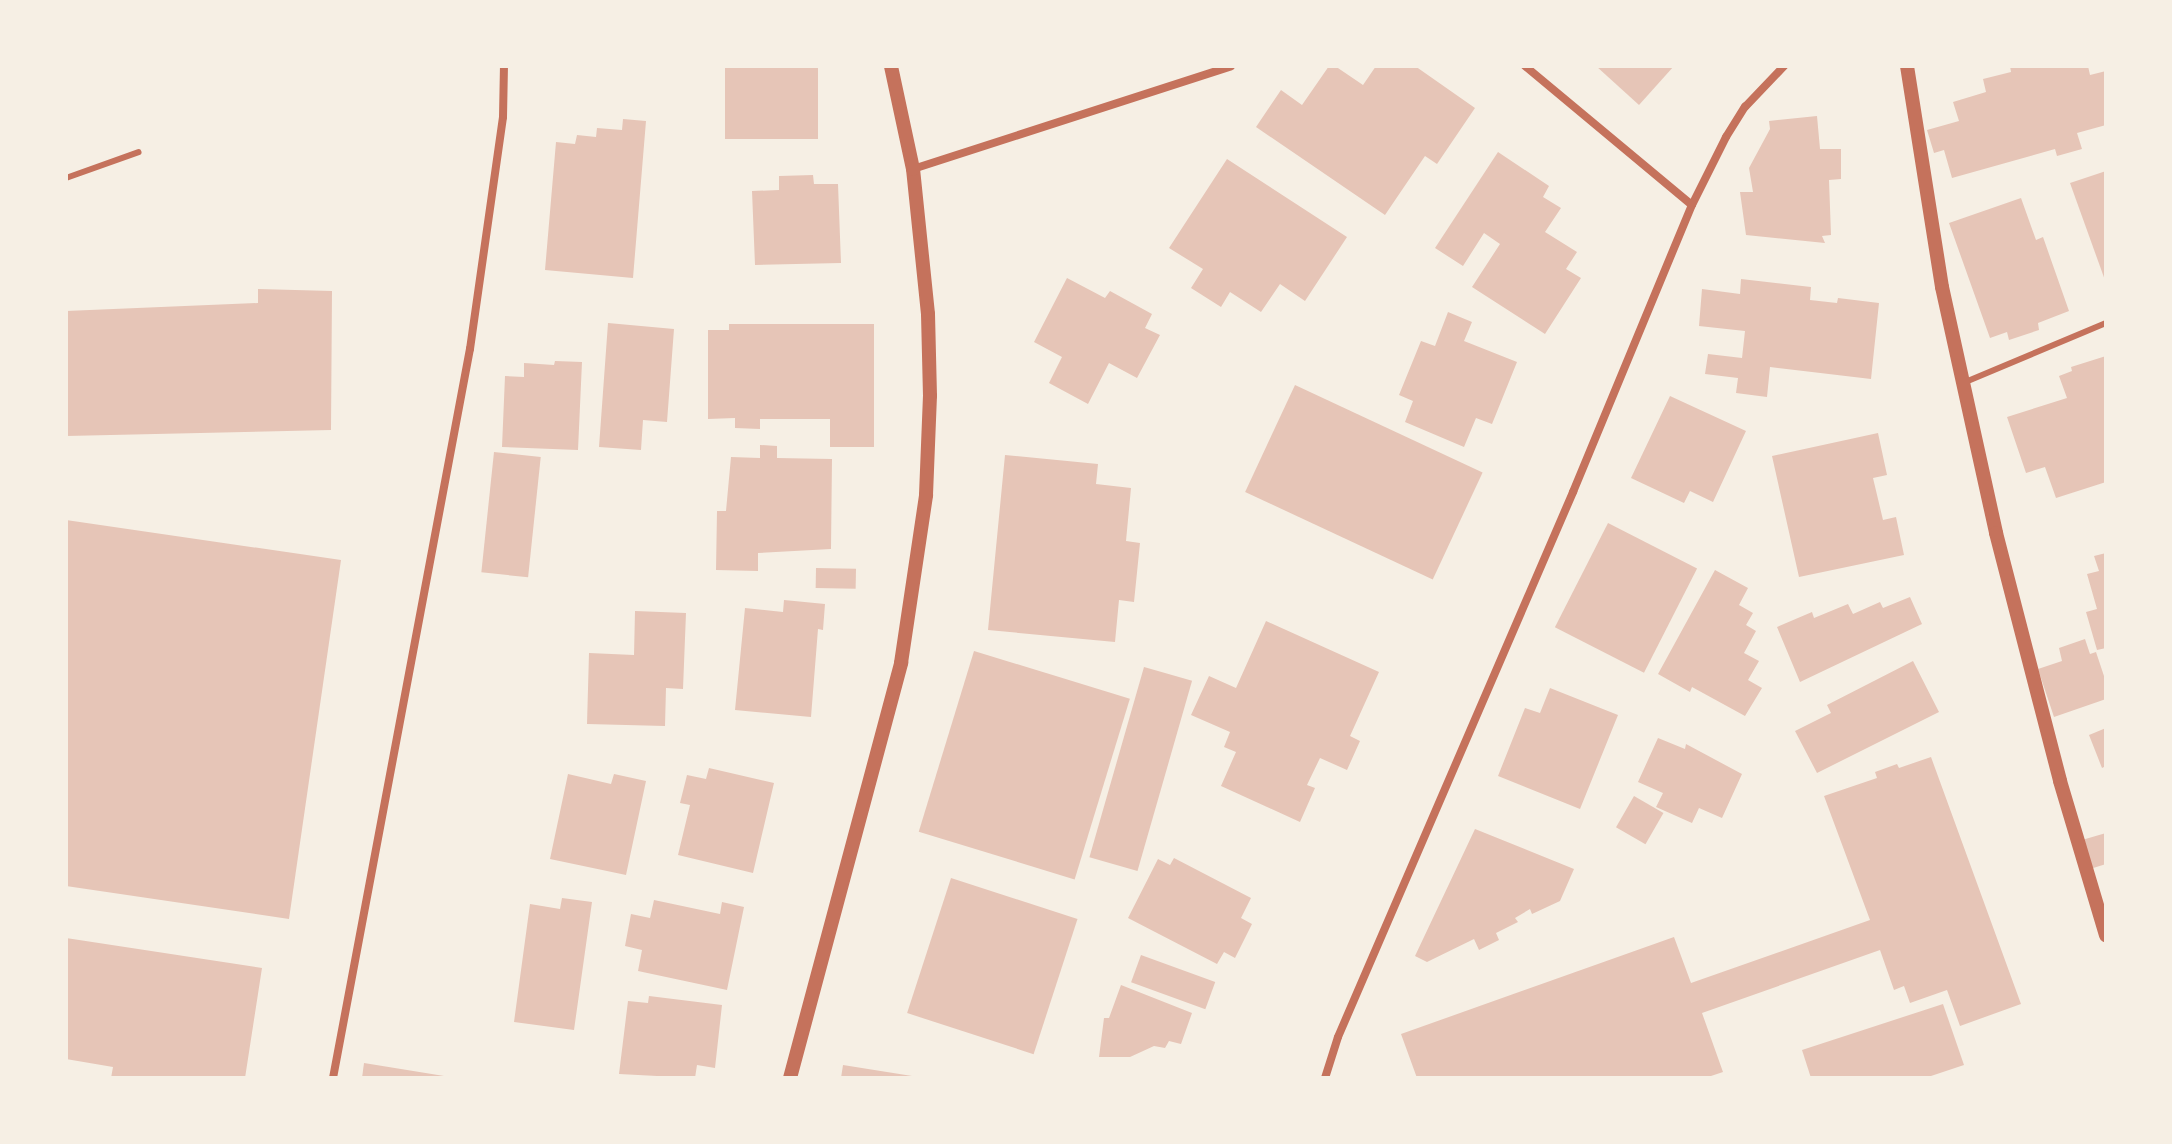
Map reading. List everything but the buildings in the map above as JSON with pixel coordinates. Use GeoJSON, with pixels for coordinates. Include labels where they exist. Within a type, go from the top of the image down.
{"type":"FeatureCollection","features":[{"type":"Feature","properties":{"kind":"street"},"geometry":{"type":"LineString","coordinates":[[333,1078],[470,349],[503,117],[504,66]]}},
{"type":"Feature","properties":{"kind":"street"},"geometry":{"type":"LineString","coordinates":[[790,1078],[901,663],[926,495],[930,396],[928,314],[913,169],[891,66]]}},
{"type":"Feature","properties":{"kind":"street"},"geometry":{"type":"LineString","coordinates":[[913,169],[1231,66]]}},
{"type":"Feature","properties":{"kind":"street"},"geometry":{"type":"LineString","coordinates":[[1525,66],[1692,205]]}},
{"type":"Feature","properties":{"kind":"street"},"geometry":{"type":"LineString","coordinates":[[1325,1078],[1338,1037],[1573,492],[1692,205],[1726,137],[1745,107],[1784,66]]}},
{"type":"Feature","properties":{"kind":"street"},"geometry":{"type":"LineString","coordinates":[[1907,66],[1942,287],[2017,622],[2106,935]]}},
{"type":"Feature","properties":{"kind":"lane"},"geometry":{"type":"LineString","coordinates":[[66,178],[139,152]]}},
{"type":"Feature","properties":{"kind":"lane"},"geometry":{"type":"LineString","coordinates":[[1963,383],[2106,323]]}}]}
